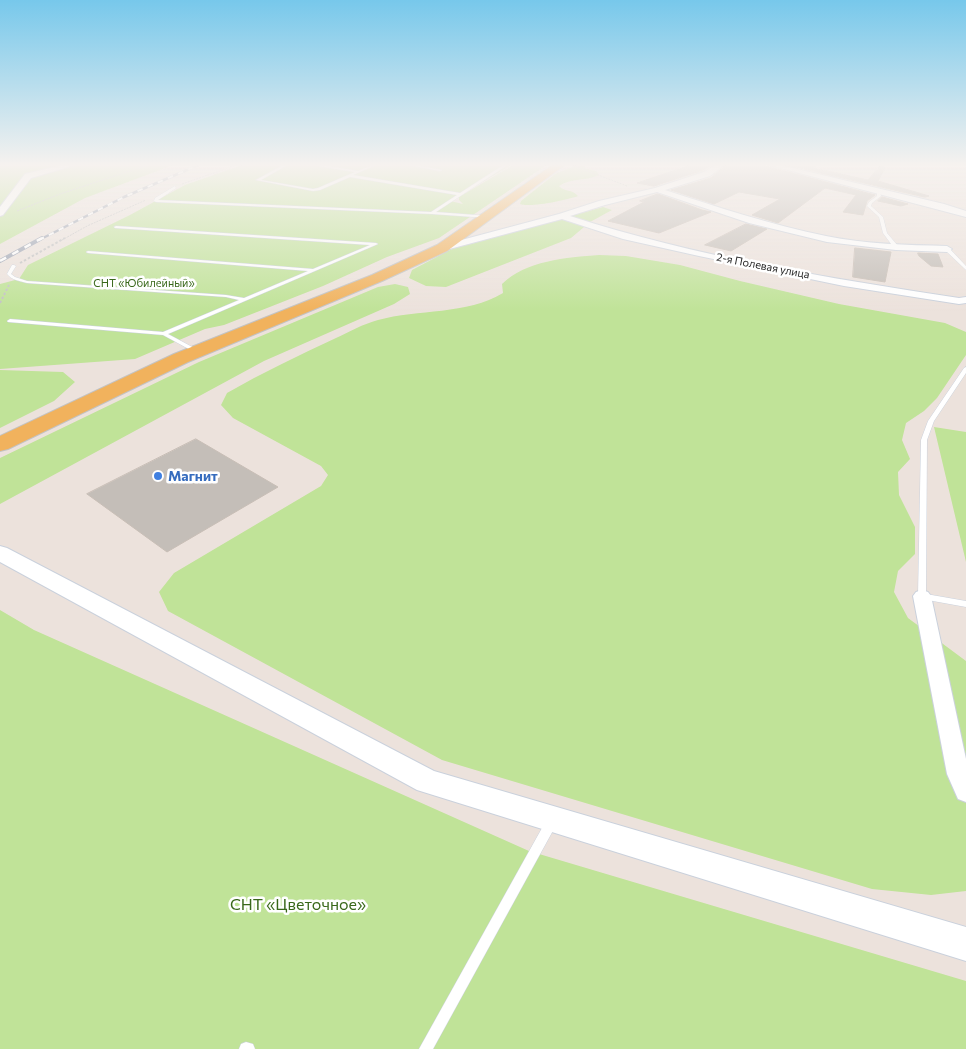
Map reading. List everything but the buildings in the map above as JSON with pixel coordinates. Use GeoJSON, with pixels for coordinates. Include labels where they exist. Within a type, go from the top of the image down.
{"type":"FeatureCollection","features":[{"type":"Feature","properties":{"kind":"main road"},"geometry":{"type":"LineString","coordinates":[[0,444],[196,351],[377,278],[442,248],[494,213]]}},
{"type":"Feature","properties":{"kind":"street"},"geometry":{"type":"LineString","coordinates":[[442,248],[571,213]]}},
{"type":"Feature","properties":{"kind":"street"},"geometry":{"type":"LineString","coordinates":[[727,213],[782,229],[828,239],[896,247],[947,249]]}},
{"type":"Feature","properties":{"kind":"street","name":"2-я Полевая улица"},"geometry":{"type":"LineString","coordinates":[[562,216],[626,237],[699,254],[844,283],[964,301]]}},
{"type":"Feature","properties":{"kind":"street"},"geometry":{"type":"LineString","coordinates":[[0,553],[428,781],[966,944]]}},
{"type":"Feature","properties":{"kind":"street"},"geometry":{"type":"LineString","coordinates":[[922,596],[958,774],[966,792]]}},
{"type":"Feature","properties":{"kind":"lane"},"geometry":{"type":"LineString","coordinates":[[432,213],[488,217]]}},
{"type":"Feature","properties":{"kind":"lane"},"geometry":{"type":"LineString","coordinates":[[877,213],[884,224],[885,233],[896,247]]}},
{"type":"Feature","properties":{"kind":"lane"},"geometry":{"type":"LineString","coordinates":[[116,227],[376,244],[164,334]]}},
{"type":"Feature","properties":{"kind":"lane"},"geometry":{"type":"LineString","coordinates":[[947,249],[966,269]]}},
{"type":"Feature","properties":{"kind":"lane"},"geometry":{"type":"LineString","coordinates":[[88,252],[314,270]]}},
{"type":"Feature","properties":{"kind":"lane"},"geometry":{"type":"LineString","coordinates":[[14,266],[9,274],[13,278],[28,282],[226,296],[244,300]]}},
{"type":"Feature","properties":{"kind":"lane"},"geometry":{"type":"LineString","coordinates":[[10,321],[164,334],[196,351]]}},
{"type":"Feature","properties":{"kind":"lane"},"geometry":{"type":"LineString","coordinates":[[966,369],[931,422],[924,440],[922,596],[966,604]]}},
{"type":"Feature","properties":{"kind":"lane"},"geometry":{"type":"LineString","coordinates":[[426,1049],[553,819]]}},
{"type":"Feature","properties":{"kind":"path"},"geometry":{"type":"LineString","coordinates":[[14,266],[87,226],[116,213]]}},
{"type":"Feature","properties":{"kind":"path"},"geometry":{"type":"LineString","coordinates":[[0,303],[13,278]]}},
{"type":"Feature","properties":{"kind":"green space"},"geometry":{"type":"Polygon","coordinates":[[[0,213],[57,213],[0,244],[0,213]]]}},
{"type":"Feature","properties":{"kind":"green space","name":"СНТ «Юбилейный»"},"geometry":{"type":"Polygon","coordinates":[[[134,213],[476,213],[439,238],[387,257],[323,286],[224,325],[205,329],[135,359],[0,369],[0,284],[19,279],[28,265],[134,213]]]}},
{"type":"Feature","properties":{"kind":"green space"},"geometry":{"type":"Polygon","coordinates":[[[582,213],[607,213],[590,222],[571,238],[446,287],[426,286],[409,278],[412,270],[452,249],[582,213]]]}},
{"type":"Feature","properties":{"kind":"green space"},"geometry":{"type":"Polygon","coordinates":[[[599,255],[626,256],[680,265],[839,304],[945,323],[966,332],[966,355],[937,398],[924,411],[906,423],[902,440],[910,459],[898,472],[899,495],[915,527],[915,554],[898,571],[894,592],[908,618],[966,661],[966,891],[931,895],[872,889],[442,760],[168,611],[159,592],[174,573],[321,486],[328,475],[321,466],[233,418],[221,405],[227,393],[281,364],[356,328],[393,317],[474,305],[503,293],[502,284],[511,276],[534,265],[560,259],[599,255]]]}},
{"type":"Feature","properties":{"kind":"green space"},"geometry":{"type":"Polygon","coordinates":[[[395,284],[408,287],[410,294],[394,304],[264,361],[0,504],[0,458],[199,362],[378,287],[395,284]]]}},
{"type":"Feature","properties":{"kind":"green space"},"geometry":{"type":"Polygon","coordinates":[[[0,370],[63,372],[75,382],[54,401],[0,428],[0,370]]]}},
{"type":"Feature","properties":{"kind":"green space"},"geometry":{"type":"Polygon","coordinates":[[[934,427],[966,432],[966,562],[934,427]]]}},
{"type":"Feature","properties":{"kind":"green space","name":"СНТ «Цветочное»"},"geometry":{"type":"Polygon","coordinates":[[[0,610],[34,630],[529,851],[966,981],[966,1049],[0,1049],[0,610]]]}},
{"type":"Feature","properties":{"kind":"railway"},"geometry":{"type":"LineString","coordinates":[[39,240],[92,213]]}},
{"type":"Feature","properties":{"kind":"railway"},"geometry":{"type":"LineString","coordinates":[[0,261],[42,238]]}},
{"type":"Feature","properties":{"kind":"place","name":"Магнит"},"geometry":{"type":"Point","coordinates":[158,476]}}]}
